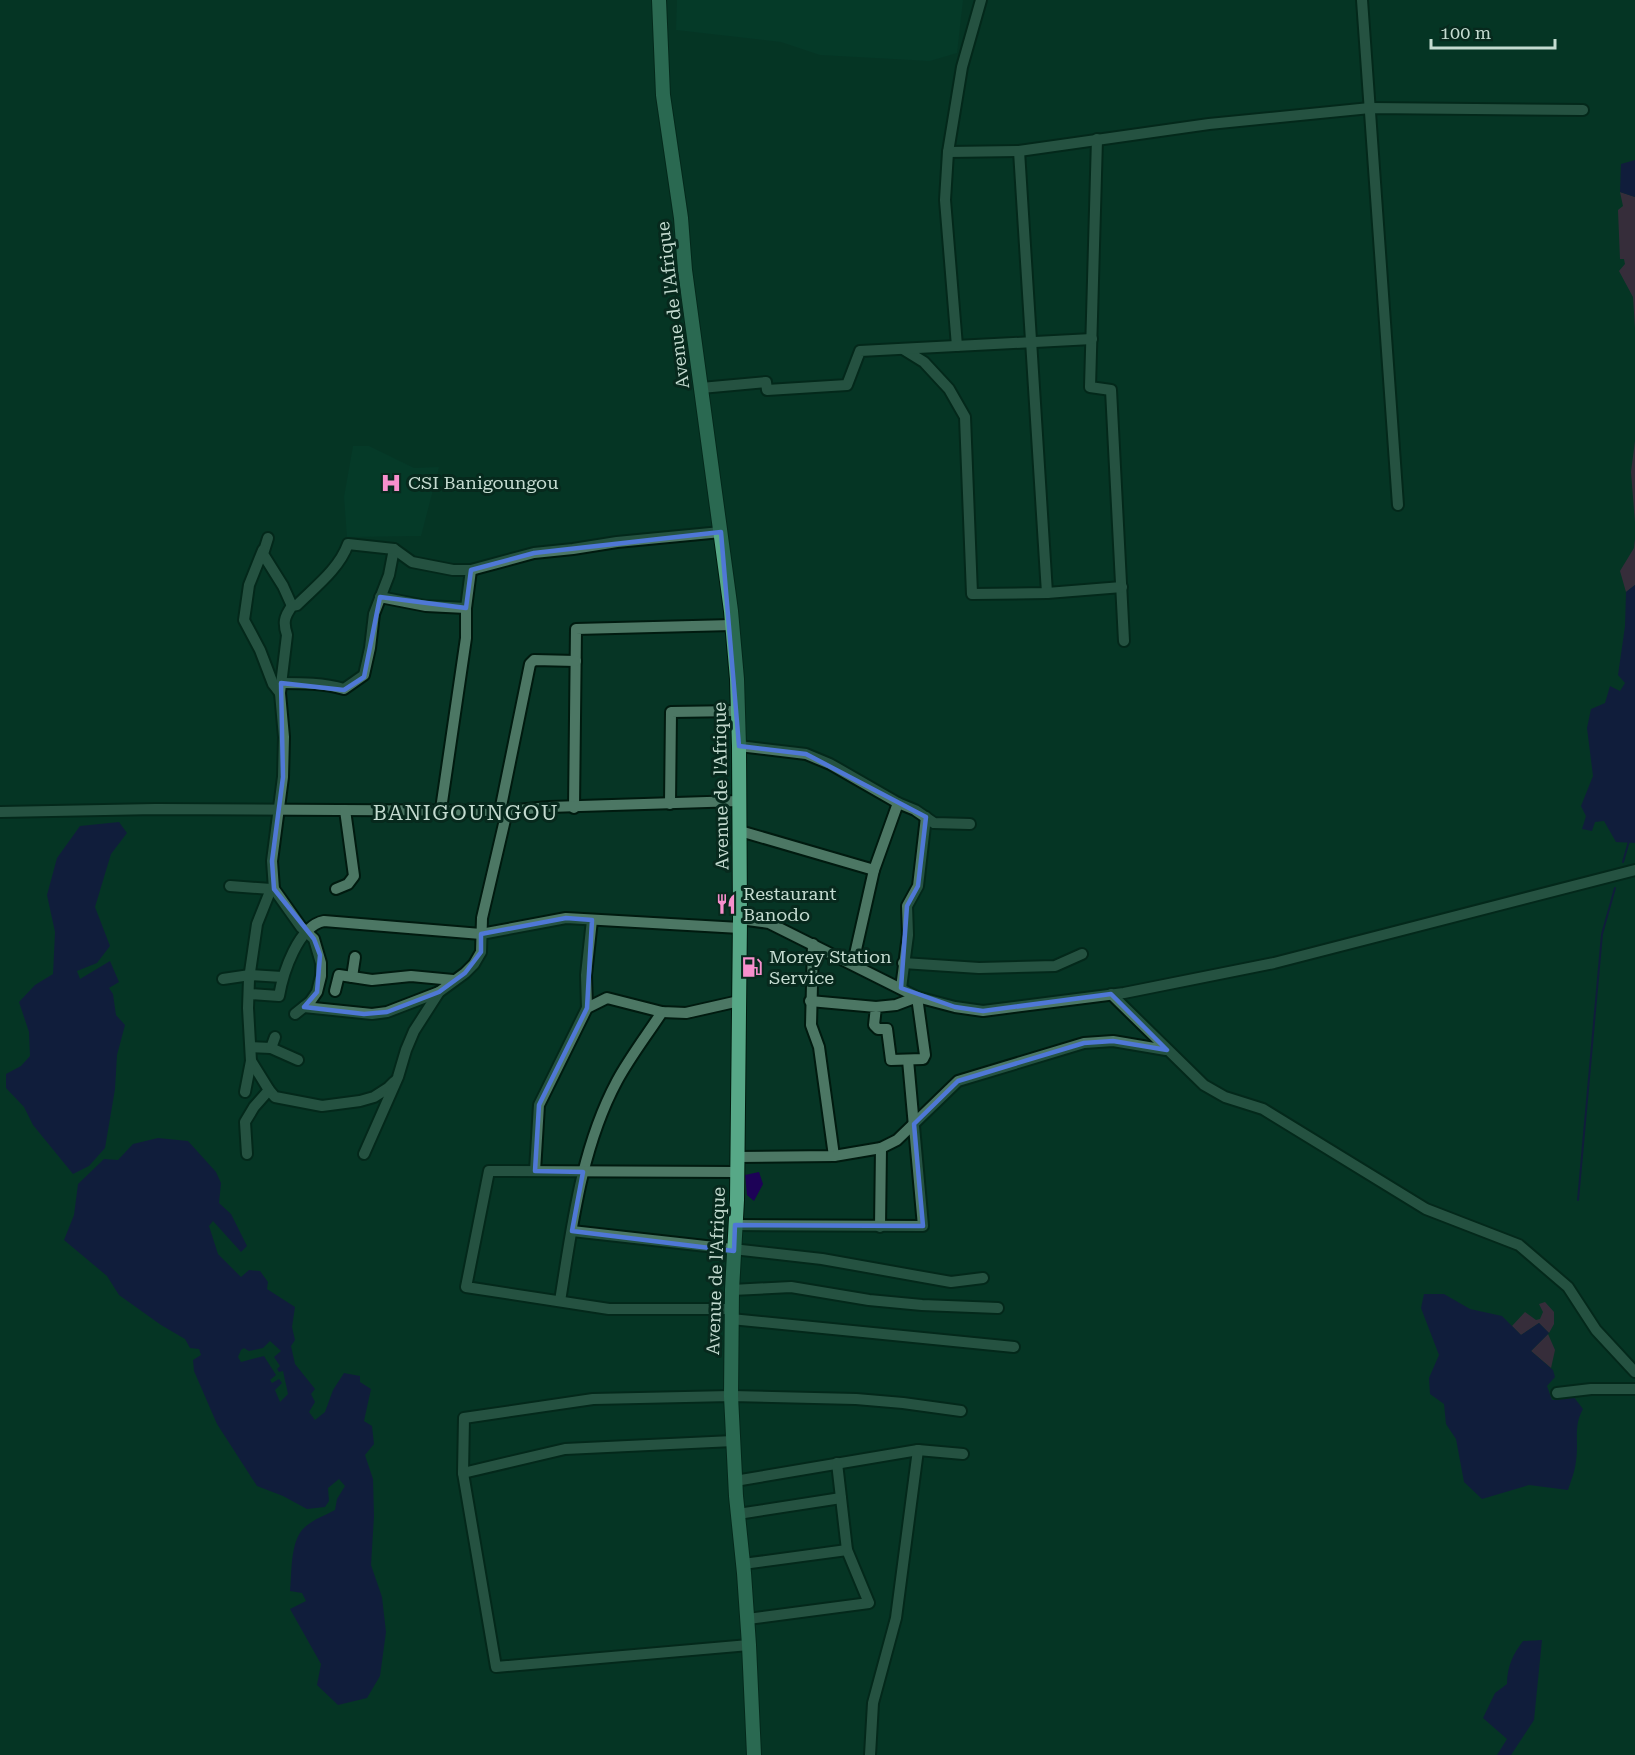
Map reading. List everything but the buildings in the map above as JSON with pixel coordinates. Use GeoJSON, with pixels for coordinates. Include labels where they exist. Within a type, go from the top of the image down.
{"type":"FeatureCollection","features":[{"type":"Feature","properties":{"kind":"main road","name":"Avenue de l'Afrique"},"geometry":{"type":"LineString","coordinates":[[659,0],[663,95],[721,532],[732,625],[738,711],[740,923],[731,1396],[735,1481],[748,1619],[754,1755]]}},
{"type":"Feature","properties":{"kind":"street"},"geometry":{"type":"LineString","coordinates":[[957,346],[945,200],[948,152],[962,68],[981,0]]}},
{"type":"Feature","properties":{"kind":"street"},"geometry":{"type":"LineString","coordinates":[[1362,0],[1398,505]]}},
{"type":"Feature","properties":{"kind":"street"},"geometry":{"type":"LineString","coordinates":[[948,152],[1019,151],[1209,124],[1370,108],[1584,110]]}},
{"type":"Feature","properties":{"kind":"street"},"geometry":{"type":"LineString","coordinates":[[1097,139],[1090,387],[1111,390],[1124,641]]}},
{"type":"Feature","properties":{"kind":"street"},"geometry":{"type":"LineString","coordinates":[[1019,151],[1047,593]]}},
{"type":"Feature","properties":{"kind":"street"},"geometry":{"type":"LineString","coordinates":[[701,388],[766,382],[767,390],[848,385],[860,351],[1092,339]]}},
{"type":"Feature","properties":{"kind":"street"},"geometry":{"type":"LineString","coordinates":[[903,349],[924,362],[949,389],[965,417],[972,594],[1047,593],[1122,587]]}},
{"type":"Feature","properties":{"kind":"street"},"geometry":{"type":"LineString","coordinates":[[245,1092],[251,1060],[250,975],[257,924],[272,889],[272,861],[280,809],[284,746],[281,688],[288,635],[284,626],[285,618],[292,606],[297,605],[324,578],[345,552],[348,544],[394,549],[412,562],[453,570],[471,570],[534,553],[721,532]]}},
{"type":"Feature","properties":{"kind":"street"},"geometry":{"type":"LineString","coordinates":[[268,538],[249,585],[244,620],[260,650],[273,684],[281,688],[314,683],[344,689],[362,678],[370,648],[374,614],[389,575],[394,549]]}},
{"type":"Feature","properties":{"kind":"street"},"geometry":{"type":"LineString","coordinates":[[263,550],[264,558],[283,586],[292,606]]}},
{"type":"Feature","properties":{"kind":"street"},"geometry":{"type":"LineString","coordinates":[[441,809],[466,638],[466,608],[471,570]]}},
{"type":"Feature","properties":{"kind":"street"},"geometry":{"type":"LineString","coordinates":[[380,597],[426,606],[466,608]]}},
{"type":"Feature","properties":{"kind":"street"},"geometry":{"type":"LineString","coordinates":[[574,808],[576,629],[732,625]]}},
{"type":"Feature","properties":{"kind":"street"},"geometry":{"type":"LineString","coordinates":[[364,1154],[398,1077],[414,1030],[440,992],[465,973],[481,952],[482,918],[530,664],[534,660],[547,659],[576,661]]}},
{"type":"Feature","properties":{"kind":"street"},"geometry":{"type":"LineString","coordinates":[[670,804],[671,712],[738,711]]}},
{"type":"Feature","properties":{"kind":"street"},"geometry":{"type":"LineString","coordinates":[[739,746],[806,754],[830,764],[934,823],[970,824]]}},
{"type":"Feature","properties":{"kind":"street"},"geometry":{"type":"LineString","coordinates":[[0,812],[148,809],[504,811],[549,807],[739,801]]}},
{"type":"Feature","properties":{"kind":"street"},"geometry":{"type":"LineString","coordinates":[[853,963],[874,870],[898,803]]}},
{"type":"Feature","properties":{"kind":"street"},"geometry":{"type":"LineString","coordinates":[[336,889],[348,884],[354,876],[345,810]]}},
{"type":"Feature","properties":{"kind":"street"},"geometry":{"type":"LineString","coordinates":[[901,988],[908,935],[907,906],[918,886],[926,817]]}},
{"type":"Feature","properties":{"kind":"street"},"geometry":{"type":"LineString","coordinates":[[740,831],[874,870]]}},
{"type":"Feature","properties":{"kind":"street"},"geometry":{"type":"LineString","coordinates":[[249,994],[279,996],[282,977],[295,950],[317,922],[481,934],[566,918],[769,923],[917,996],[955,1007],[983,1011],[1111,994],[1274,963],[1635,870]]}},
{"type":"Feature","properties":{"kind":"street"},"geometry":{"type":"LineString","coordinates":[[230,886],[272,889],[314,939],[321,963],[321,976],[317,992],[299,1010],[372,1014],[387,1012],[440,992]]}},
{"type":"Feature","properties":{"kind":"street"},"geometry":{"type":"LineString","coordinates":[[535,1171],[539,1105],[587,1008],[586,975],[592,920]]}},
{"type":"Feature","properties":{"kind":"street"},"geometry":{"type":"LineString","coordinates":[[813,944],[811,1025],[819,1047],[834,1156]]}},
{"type":"Feature","properties":{"kind":"street"},"geometry":{"type":"LineString","coordinates":[[903,963],[979,968],[1055,966],[1082,954]]}},
{"type":"Feature","properties":{"kind":"street"},"geometry":{"type":"LineString","coordinates":[[352,977],[354,957]]}},
{"type":"Feature","properties":{"kind":"street"},"geometry":{"type":"LineString","coordinates":[[223,979],[250,975],[282,977]]}},
{"type":"Feature","properties":{"kind":"street"},"geometry":{"type":"LineString","coordinates":[[335,991],[339,975],[372,980],[411,976],[453,980]]}},
{"type":"Feature","properties":{"kind":"street"},"geometry":{"type":"LineString","coordinates":[[1111,994],[1204,1085],[1224,1097],[1263,1109],[1426,1209],[1519,1245],[1568,1287],[1596,1330],[1635,1372]]}},
{"type":"Feature","properties":{"kind":"street"},"geometry":{"type":"LineString","coordinates":[[810,1001],[876,1007],[896,1005],[917,996]]}},
{"type":"Feature","properties":{"kind":"street"},"geometry":{"type":"LineString","coordinates":[[876,1007],[874,1025],[878,1029],[887,1029],[889,1058],[893,1061],[923,1059],[925,1055],[917,996]]}},
{"type":"Feature","properties":{"kind":"street"},"geometry":{"type":"LineString","coordinates":[[587,1008],[607,998],[662,1012],[686,1013],[739,1001]]}},
{"type":"Feature","properties":{"kind":"street"},"geometry":{"type":"LineString","coordinates":[[560,1301],[583,1172],[616,1083],[634,1051],[662,1012]]}},
{"type":"Feature","properties":{"kind":"street"},"geometry":{"type":"LineString","coordinates":[[271,1048],[275,1037]]}},
{"type":"Feature","properties":{"kind":"street"},"geometry":{"type":"LineString","coordinates":[[1014,1347],[731,1314],[609,1309],[466,1287],[489,1171],[583,1172],[737,1164],[834,1156],[881,1148],[897,1140],[957,1081],[1084,1043],[1113,1041],[1167,1050]]}},
{"type":"Feature","properties":{"kind":"street"},"geometry":{"type":"LineString","coordinates":[[250,1047],[271,1048],[298,1060]]}},
{"type":"Feature","properties":{"kind":"street"},"geometry":{"type":"LineString","coordinates":[[251,1060],[275,1096],[322,1106],[374,1097],[388,1088],[398,1077]]}},
{"type":"Feature","properties":{"kind":"street"},"geometry":{"type":"LineString","coordinates":[[735,1225],[923,1226],[908,1060]]}},
{"type":"Feature","properties":{"kind":"street"},"geometry":{"type":"LineString","coordinates":[[247,1154],[245,1122],[269,1090]]}},
{"type":"Feature","properties":{"kind":"street"},"geometry":{"type":"LineString","coordinates":[[880,1227],[881,1148]]}},
{"type":"Feature","properties":{"kind":"street"},"geometry":{"type":"LineString","coordinates":[[572,1231],[734,1251],[822,1259],[951,1282],[983,1278]]}},
{"type":"Feature","properties":{"kind":"street"},"geometry":{"type":"LineString","coordinates":[[732,1290],[792,1287],[879,1301],[998,1308]]}},
{"type":"Feature","properties":{"kind":"street"},"geometry":{"type":"LineString","coordinates":[[1557,1393],[1591,1389],[1635,1389]]}},
{"type":"Feature","properties":{"kind":"street"},"geometry":{"type":"LineString","coordinates":[[749,1645],[496,1668],[463,1473],[464,1418],[593,1399],[731,1396],[856,1399],[961,1411]]}},
{"type":"Feature","properties":{"kind":"street"},"geometry":{"type":"LineString","coordinates":[[463,1473],[566,1449],[733,1441]]}},
{"type":"Feature","properties":{"kind":"street"},"geometry":{"type":"LineString","coordinates":[[735,1481],[918,1450],[963,1454]]}},
{"type":"Feature","properties":{"kind":"street"},"geometry":{"type":"LineString","coordinates":[[870,1755],[873,1704],[896,1618],[918,1450]]}},
{"type":"Feature","properties":{"kind":"street"},"geometry":{"type":"LineString","coordinates":[[748,1619],[869,1603],[847,1550],[837,1463]]}},
{"type":"Feature","properties":{"kind":"street"},"geometry":{"type":"LineString","coordinates":[[738,1514],[841,1498]]}},
{"type":"Feature","properties":{"kind":"street"},"geometry":{"type":"LineString","coordinates":[[743,1564],[847,1550]]}},
{"type":"Feature","properties":{"kind":"highlighted area"},"geometry":{"type":"Polygon","coordinates":[[[721,532],[739,746],[806,754],[926,817],[918,886],[907,906],[901,988],[955,1007],[983,1011],[1111,994],[1167,1050],[1113,1041],[1084,1043],[958,1081],[914,1124],[923,1226],[735,1225],[734,1251],[572,1231],[583,1172],[535,1171],[539,1105],[587,1008],[592,920],[566,918],[481,934],[481,952],[465,973],[439,992],[387,1012],[364,1014],[304,1007],[317,992],[320,955],[314,939],[274,889],[272,861],[283,777],[281,683],[344,690],[364,677],[380,597],[466,608],[471,570],[534,553],[721,532]]]}},
{"type":"Feature","properties":{"kind":"shaded area"},"geometry":{"type":"Polygon","coordinates":[[[677,0],[963,0],[957,53],[930,61],[820,55],[781,42],[676,30],[677,0]]]}},
{"type":"Feature","properties":{"kind":"shaded area"},"geometry":{"type":"Polygon","coordinates":[[[1635,160],[1635,197],[1620,192],[1621,164],[1635,160]]]}},
{"type":"Feature","properties":{"kind":"shaded area"},"geometry":{"type":"Polygon","coordinates":[[[1620,192],[1635,197],[1635,328],[1633,297],[1619,271],[1625,264],[1624,259],[1620,259],[1618,210],[1623,206],[1620,192]]]}},
{"type":"Feature","properties":{"kind":"shaded area"},"geometry":{"type":"Polygon","coordinates":[[[1635,441],[1635,522],[1631,472],[1635,441]]]}},
{"type":"Feature","properties":{"kind":"shaded area","name":"CSI Banigoungou"},"geometry":{"type":"Polygon","coordinates":[[[353,446],[369,446],[414,468],[439,467],[421,536],[347,537],[344,497],[353,446]]]}},
{"type":"Feature","properties":{"kind":"shaded area"},"geometry":{"type":"Polygon","coordinates":[[[1635,539],[1635,585],[1626,592],[1620,571],[1634,548],[1635,539]]]}},
{"type":"Feature","properties":{"kind":"shaded area"},"geometry":{"type":"Polygon","coordinates":[[[1635,585],[1635,843],[1616,842],[1604,821],[1595,822],[1592,831],[1582,829],[1586,816],[1581,806],[1593,776],[1587,728],[1591,709],[1605,703],[1610,686],[1620,691],[1625,683],[1618,675],[1625,626],[1626,592],[1635,585]]]}},
{"type":"Feature","properties":{"kind":"shaded area"},"geometry":{"type":"Polygon","coordinates":[[[119,822],[127,833],[111,854],[95,907],[110,946],[97,963],[77,971],[80,979],[110,961],[119,982],[109,988],[113,994],[116,1015],[125,1025],[117,1055],[115,1089],[105,1148],[89,1166],[73,1174],[33,1125],[24,1107],[6,1088],[6,1074],[21,1066],[30,1056],[29,1032],[19,1002],[35,985],[53,974],[55,932],[47,895],[57,858],[80,826],[119,822]]]}},
{"type":"Feature","properties":{"kind":"shaded area"},"geometry":{"type":"Polygon","coordinates":[[[158,1138],[188,1141],[216,1172],[221,1183],[219,1203],[231,1214],[247,1246],[241,1252],[213,1221],[209,1226],[218,1254],[241,1277],[249,1270],[260,1271],[268,1282],[267,1289],[295,1307],[292,1327],[295,1340],[291,1346],[295,1364],[315,1389],[311,1394],[315,1402],[309,1412],[315,1420],[325,1412],[333,1390],[344,1373],[360,1376],[360,1382],[371,1389],[364,1421],[372,1426],[374,1444],[365,1455],[373,1479],[374,1516],[371,1565],[382,1597],[386,1632],[380,1676],[367,1698],[338,1705],[317,1685],[321,1664],[290,1609],[306,1601],[302,1593],[290,1591],[293,1551],[298,1536],[309,1524],[335,1510],[337,1499],[345,1486],[339,1479],[328,1488],[329,1501],[325,1507],[307,1509],[257,1486],[217,1424],[194,1371],[193,1360],[201,1355],[199,1349],[190,1348],[185,1339],[119,1295],[107,1276],[64,1240],[74,1215],[78,1184],[104,1159],[118,1160],[133,1144],[158,1138]],[[270,1341],[263,1348],[249,1351],[244,1348],[238,1357],[241,1362],[264,1356],[276,1375],[270,1380],[272,1383],[279,1379],[282,1383],[275,1390],[280,1402],[288,1394],[283,1371],[279,1372],[277,1369],[280,1366],[274,1357],[281,1351],[270,1341]]]}},
{"type":"Feature","properties":{"kind":"shaded area"},"geometry":{"type":"Polygon","coordinates":[[[759,1172],[763,1184],[754,1201],[747,1195],[745,1175],[759,1172]]]}},
{"type":"Feature","properties":{"kind":"shaded area"},"geometry":{"type":"Polygon","coordinates":[[[1424,1294],[1444,1294],[1470,1309],[1502,1316],[1521,1335],[1539,1323],[1549,1333],[1531,1351],[1553,1370],[1555,1377],[1547,1386],[1552,1400],[1573,1396],[1583,1409],[1577,1428],[1577,1454],[1568,1490],[1529,1485],[1482,1499],[1464,1482],[1456,1439],[1446,1424],[1444,1404],[1430,1394],[1429,1378],[1439,1355],[1421,1308],[1424,1294]]]}},
{"type":"Feature","properties":{"kind":"shaded area"},"geometry":{"type":"Polygon","coordinates":[[[1545,1302],[1554,1312],[1554,1324],[1549,1333],[1539,1323],[1521,1335],[1512,1326],[1525,1312],[1536,1320],[1540,1319],[1543,1312],[1539,1304],[1545,1302]]]}},
{"type":"Feature","properties":{"kind":"shaded area"},"geometry":{"type":"Polygon","coordinates":[[[1548,1334],[1555,1350],[1551,1368],[1531,1351],[1548,1334]]]}},
{"type":"Feature","properties":{"kind":"shaded area"},"geometry":{"type":"Polygon","coordinates":[[[1542,1640],[1534,1720],[1511,1755],[1497,1755],[1507,1739],[1483,1718],[1495,1693],[1507,1684],[1511,1661],[1523,1641],[1542,1640]]]}},
{"type":"Feature","properties":{"kind":"waterway"},"geometry":{"type":"LineString","coordinates":[[1623,862],[1629,841]]}},
{"type":"Feature","properties":{"kind":"waterway"},"geometry":{"type":"LineString","coordinates":[[1578,1200],[1602,934],[1615,888]]}},
{"type":"Feature","properties":{"kind":"place","name":"CSI Banigoungou"},"geometry":{"type":"Point","coordinates":[391,483]}},
{"type":"Feature","properties":{"kind":"place","name":"Restaurant Banodo"},"geometry":{"type":"Point","coordinates":[726,904]}},
{"type":"Feature","properties":{"kind":"place","name":"Morey Station Service"},"geometry":{"type":"Point","coordinates":[752,967]}},
{"type":"Feature","properties":{"kind":"district","name":"BANIGOUNGOU"},"geometry":{"type":"Point","coordinates":[466,813]}}]}
